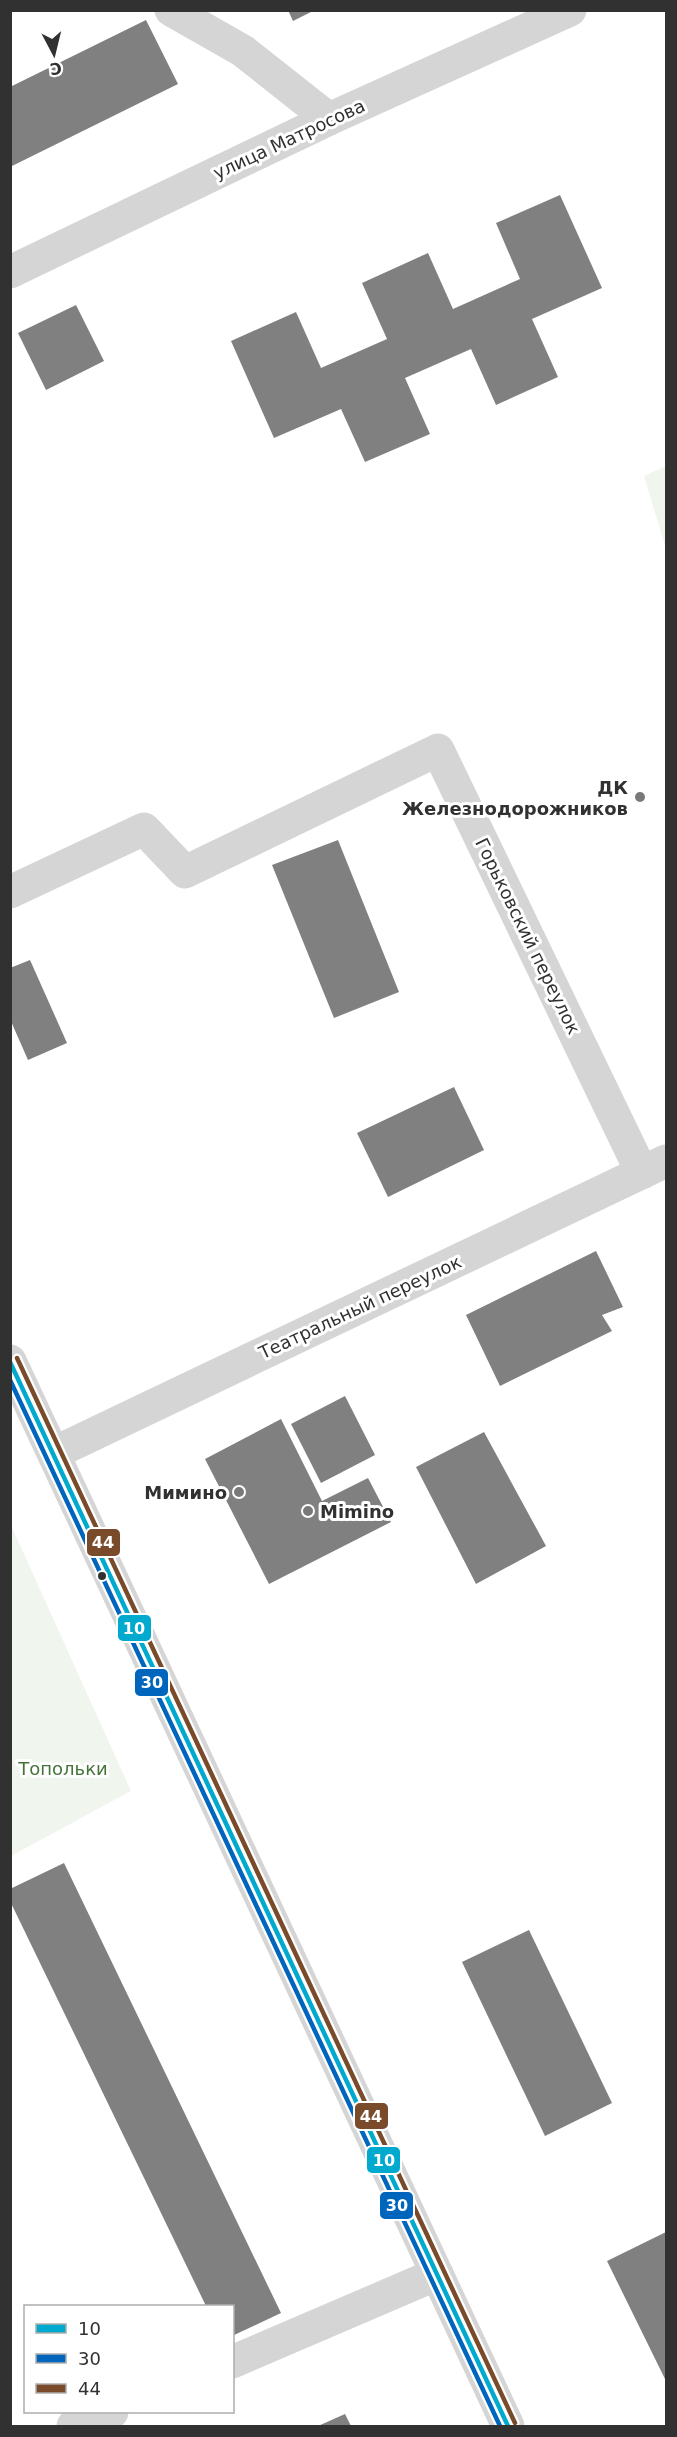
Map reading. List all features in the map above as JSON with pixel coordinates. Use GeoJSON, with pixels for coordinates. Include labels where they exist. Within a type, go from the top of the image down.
{"type":"FeatureCollection","features":[{"type":"Feature","properties":{"kind":"street"},"geometry":{"type":"LineString","coordinates":[[171,10],[243,51],[329,119]]}},
{"type":"Feature","properties":{"kind":"street","name":"улица Матросова"},"geometry":{"type":"LineString","coordinates":[[10,272],[329,119],[570,10]]}},
{"type":"Feature","properties":{"kind":"street","name":"Горьковский переулок"},"geometry":{"type":"LineString","coordinates":[[10,892],[144,829],[185,872],[438,750],[654,1167]]}},
{"type":"Feature","properties":{"kind":"street","name":"Театральный переулок"},"geometry":{"type":"LineString","coordinates":[[54,1453],[654,1167]]}},
{"type":"Feature","properties":{"kind":"street"},"geometry":{"type":"LineString","coordinates":[[10,1361],[508,2427]]}},
{"type":"Feature","properties":{"kind":"street"},"geometry":{"type":"LineString","coordinates":[[234,2361],[437,2274]]}},
{"type":"Feature","properties":{"kind":"street"},"geometry":{"type":"LineString","coordinates":[[73,2427],[109,2413]]}},
{"type":"Feature","properties":{"kind":"green space"},"geometry":{"type":"Polygon","coordinates":[[[666,466],[666,549],[644,476],[666,466]]]}},
{"type":"Feature","properties":{"kind":"green space","name":"Топольки"},"geometry":{"type":"Polygon","coordinates":[[[10,1523],[131,1791],[11,1856],[10,1856],[10,1523]]]}},
{"type":"Feature","properties":{"kind":"building"},"geometry":{"type":"Polygon","coordinates":[[[288,10],[315,10],[293,21],[288,10]]]}},
{"type":"Feature","properties":{"kind":"building"},"geometry":{"type":"Polygon","coordinates":[[[146,20],[178,84],[10,167],[10,87],[146,20]]]}},
{"type":"Feature","properties":{"kind":"building"},"geometry":{"type":"Polygon","coordinates":[[[560,195],[602,288],[532,319],[558,377],[496,405],[471,349],[405,378],[430,434],[365,462],[341,409],[274,438],[231,341],[296,312],[321,368],[387,339],[362,283],[428,253],[453,309],[520,279],[496,223],[560,195]]]}},
{"type":"Feature","properties":{"kind":"building"},"geometry":{"type":"Polygon","coordinates":[[[76,305],[104,361],[46,390],[18,333],[76,305]]]}},
{"type":"Feature","properties":{"kind":"building"},"geometry":{"type":"Polygon","coordinates":[[[338,840],[399,992],[334,1018],[272,865],[338,840]]]}},
{"type":"Feature","properties":{"kind":"building"},"geometry":{"type":"Polygon","coordinates":[[[30,960],[67,1043],[28,1060],[10,1019],[10,968],[30,960]]]}},
{"type":"Feature","properties":{"kind":"building"},"geometry":{"type":"Polygon","coordinates":[[[454,1087],[484,1150],[388,1197],[357,1133],[454,1087]]]}},
{"type":"Feature","properties":{"kind":"building"},"geometry":{"type":"Polygon","coordinates":[[[596,1251],[623,1307],[602,1315],[612,1331],[500,1386],[466,1315],[596,1251]]]}},
{"type":"Feature","properties":{"kind":"building"},"geometry":{"type":"Polygon","coordinates":[[[345,1396],[375,1455],[321,1483],[291,1424],[345,1396]]]}},
{"type":"Feature","properties":{"kind":"building","name":"Mimino"},"geometry":{"type":"Polygon","coordinates":[[[281,1419],[322,1501],[368,1478],[391,1522],[269,1584],[205,1459],[281,1419]]]}},
{"type":"Feature","properties":{"kind":"building"},"geometry":{"type":"Polygon","coordinates":[[[484,1432],[546,1546],[476,1584],[416,1467],[484,1432]]]}},
{"type":"Feature","properties":{"kind":"building"},"geometry":{"type":"Polygon","coordinates":[[[64,1863],[281,2313],[234,2335],[234,2305],[206,2305],[10,1901],[10,1889],[64,1863]]]}},
{"type":"Feature","properties":{"kind":"building"},"geometry":{"type":"Polygon","coordinates":[[[529,1930],[612,2103],[545,2136],[462,1962],[529,1930]]]}},
{"type":"Feature","properties":{"kind":"building"},"geometry":{"type":"Polygon","coordinates":[[[666,2232],[666,2381],[607,2261],[666,2232]]]}},
{"type":"Feature","properties":{"kind":"building"},"geometry":{"type":"Polygon","coordinates":[[[345,2414],[351,2426],[318,2426],[345,2414]]]}},
{"type":"Feature","properties":{"kind":"transit line","name":"44"},"geometry":{"type":"LineString","coordinates":[[17,1358],[515,2423]]}},
{"type":"Feature","properties":{"kind":"transit line","name":"10"},"geometry":{"type":"LineString","coordinates":[[10,1362],[508,2426]]}},
{"type":"Feature","properties":{"kind":"transit line","name":"30"},"geometry":{"type":"LineString","coordinates":[[10,1380],[500,2426]]}},
{"type":"Feature","properties":{"kind":"place","name":"ДК Железнодорожников"},"geometry":{"type":"Point","coordinates":[640,797]}},
{"type":"Feature","properties":{"kind":"place","name":"Мимино"},"geometry":{"type":"Point","coordinates":[239,1492]}},
{"type":"Feature","properties":{"kind":"place","name":"Mimino"},"geometry":{"type":"Point","coordinates":[308,1511]}}]}
